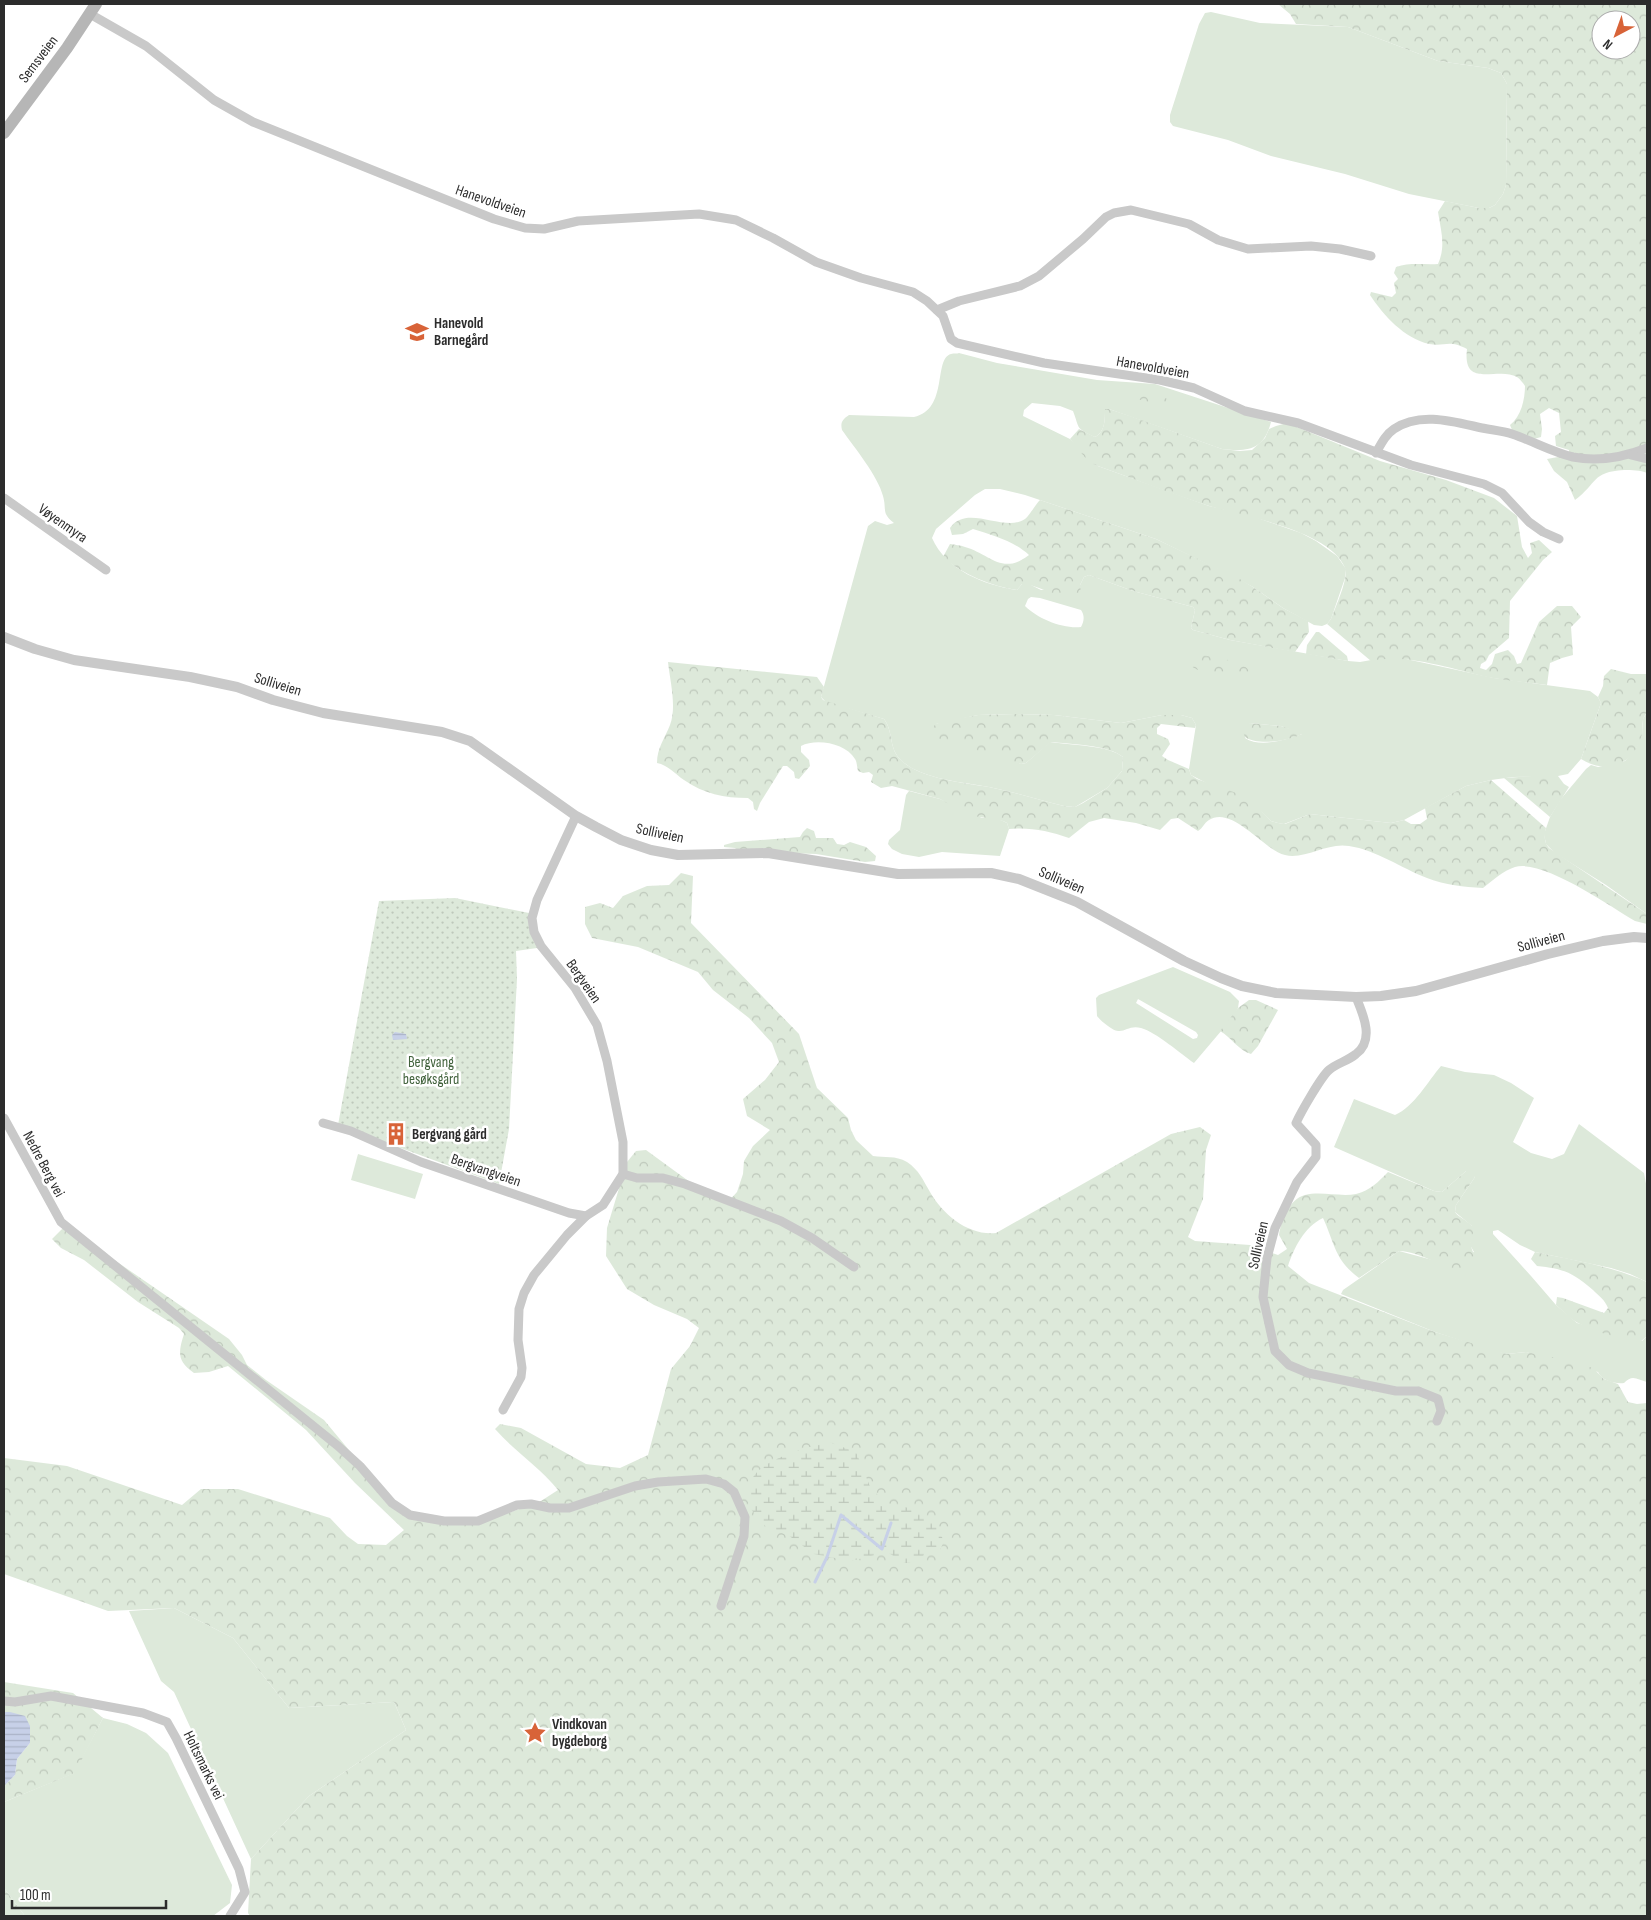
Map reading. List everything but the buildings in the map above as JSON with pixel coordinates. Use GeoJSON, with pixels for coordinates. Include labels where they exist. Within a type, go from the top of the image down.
{"type":"FeatureCollection","features":[{"type":"Feature","properties":{"kind":"main road","name":"Semsveien"},"geometry":{"type":"LineString","coordinates":[[4,133],[93,9]]}},
{"type":"Feature","properties":{"kind":"street","name":"Hanevoldveien"},"geometry":{"type":"LineString","coordinates":[[93,9],[146,46],[214,100],[254,122],[494,219],[525,228],[544,229],[578,221],[699,214],[736,220],[816,262],[860,278],[913,292],[943,316],[951,338],[964,346],[1044,363],[1160,380],[1194,388],[1245,411],[1298,423],[1411,465],[1484,484],[1502,493],[1529,522],[1543,532],[1559,539]]}},
{"type":"Feature","properties":{"kind":"street"},"geometry":{"type":"LineString","coordinates":[[937,310],[959,301],[1020,286],[1040,276],[1106,217],[1114,213],[1131,210],[1190,224],[1218,240],[1248,250],[1310,246],[1340,249],[1371,256]]}},
{"type":"Feature","properties":{"kind":"street"},"geometry":{"type":"LineString","coordinates":[[1376,453],[1386,435],[1395,428],[1410,421],[1427,419],[1452,421],[1512,434],[1574,457],[1602,459],[1631,454],[1647,448]]}},
{"type":"Feature","properties":{"kind":"street"},"geometry":{"type":"LineString","coordinates":[[1631,454],[1647,460]]}},
{"type":"Feature","properties":{"kind":"street","name":"Vøyenmyra"},"geometry":{"type":"LineString","coordinates":[[4,498],[106,570]]}},
{"type":"Feature","properties":{"kind":"street","name":"Solliveien"},"geometry":{"type":"LineString","coordinates":[[4,638],[74,660],[190,677],[237,687],[273,700],[323,713],[442,732],[470,741],[576,816],[621,840],[651,850],[678,855],[768,853],[898,874],[991,873],[1019,878],[1077,902],[1184,961],[1242,986],[1276,994],[1381,996],[1416,991],[1548,954],[1603,941],[1634,937],[1647,938]]}},
{"type":"Feature","properties":{"kind":"street","name":"Bergveien"},"geometry":{"type":"LineString","coordinates":[[576,816],[537,900],[532,918],[534,932],[541,946],[575,988],[597,1025],[607,1062],[623,1142],[623,1174]]}},
{"type":"Feature","properties":{"kind":"street","name":"Solliveien"},"geometry":{"type":"LineString","coordinates":[[1356,996],[1365,1022],[1366,1035],[1364,1045],[1356,1054],[1328,1071],[1296,1123],[1316,1145],[1316,1156],[1297,1182],[1273,1235],[1267,1258],[1263,1297],[1275,1351],[1289,1365],[1308,1373],[1396,1391],[1418,1391],[1438,1399],[1441,1411],[1437,1421]]}},
{"type":"Feature","properties":{"kind":"street","name":"Nedre Berg vei"},"geometry":{"type":"LineString","coordinates":[[4,1118],[61,1222],[338,1446],[360,1466],[392,1503],[410,1516],[444,1522],[478,1521],[517,1505],[532,1504],[550,1508],[569,1508],[635,1486],[658,1482],[706,1479],[724,1484],[734,1492],[745,1517],[744,1536],[721,1606]]}},
{"type":"Feature","properties":{"kind":"street","name":"Bergvangveien"},"geometry":{"type":"LineString","coordinates":[[323,1123],[351,1131],[421,1162],[569,1213],[586,1216]]}},
{"type":"Feature","properties":{"kind":"street"},"geometry":{"type":"LineString","coordinates":[[503,1410],[522,1377],[518,1340],[519,1309],[524,1293],[534,1275],[567,1235],[586,1216],[603,1205],[623,1174],[637,1178],[663,1178],[685,1184],[773,1218],[812,1238],[854,1267]]}},
{"type":"Feature","properties":{"kind":"street","name":"Holtsmarks vei"},"geometry":{"type":"LineString","coordinates":[[4,1701],[15,1702],[51,1696],[143,1713],[167,1722],[239,1869],[245,1892],[230,1916]]}},
{"type":"Feature","properties":{"kind":"green space"},"geometry":{"type":"Polygon","coordinates":[[[1278,4],[1647,4],[1647,473],[1624,470],[1606,473],[1596,479],[1575,500],[1567,482],[1554,471],[1547,459],[1569,455],[1569,450],[1556,446],[1555,436],[1561,432],[1559,413],[1549,408],[1540,414],[1541,437],[1534,439],[1512,430],[1510,425],[1520,413],[1525,386],[1517,377],[1509,374],[1476,373],[1470,369],[1467,362],[1467,349],[1455,344],[1429,344],[1411,337],[1388,318],[1370,295],[1371,292],[1392,297],[1396,293],[1394,283],[1398,279],[1394,273],[1396,267],[1412,264],[1438,264],[1442,245],[1438,212],[1445,201],[1479,208],[1489,208],[1495,205],[1503,194],[1506,185],[1507,84],[1501,73],[1488,68],[1438,61],[1348,27],[1296,24],[1290,14],[1278,4]]]}},
{"type":"Feature","properties":{"kind":"green space"},"geometry":{"type":"Polygon","coordinates":[[[1211,12],[1260,23],[1348,27],[1438,61],[1488,68],[1501,73],[1507,84],[1506,185],[1503,194],[1495,205],[1489,208],[1479,208],[1409,194],[1345,174],[1271,156],[1228,140],[1173,126],[1170,122],[1170,115],[1199,24],[1205,13],[1211,12]]]}},
{"type":"Feature","properties":{"kind":"green space"},"geometry":{"type":"Polygon","coordinates":[[[959,353],[997,363],[1097,380],[1155,384],[1271,422],[1268,431],[1259,444],[1247,449],[1231,450],[1222,449],[1109,409],[1105,410],[1103,429],[1095,437],[1084,432],[1079,427],[1073,411],[1060,406],[1032,403],[1024,410],[1023,416],[1070,439],[1095,465],[1209,506],[1249,515],[1301,533],[1337,556],[1346,569],[1345,578],[1331,619],[1322,626],[1314,625],[1283,608],[1253,587],[1156,539],[1025,495],[1000,489],[985,489],[975,495],[936,529],[932,538],[938,549],[956,567],[979,580],[1017,590],[1022,584],[1029,584],[1041,590],[1080,585],[1084,577],[1089,575],[1133,591],[1193,607],[1195,610],[1191,628],[1193,630],[1230,640],[1348,661],[1360,662],[1388,657],[1406,659],[1494,678],[1590,691],[1598,697],[1601,703],[1581,759],[1568,774],[1513,777],[1466,786],[1404,820],[1391,823],[1310,814],[1284,824],[1271,821],[1262,812],[1191,775],[1189,769],[1196,725],[1192,718],[1181,715],[1162,715],[1121,723],[1054,715],[978,715],[936,724],[1021,764],[1026,763],[1050,742],[1099,748],[1117,753],[1123,757],[1122,771],[1107,788],[1075,807],[929,775],[907,765],[896,754],[889,728],[884,719],[826,702],[821,697],[868,526],[875,521],[887,525],[894,523],[887,517],[883,496],[876,480],[842,430],[841,425],[849,415],[914,417],[925,412],[932,404],[936,395],[946,358],[951,354],[959,353]],[[1031,597],[1025,606],[1030,611],[1059,625],[1081,627],[1084,618],[1081,610],[1031,597]],[[1250,723],[1245,738],[1251,741],[1265,743],[1280,741],[1302,734],[1281,726],[1250,723]]]}},
{"type":"Feature","properties":{"kind":"green space"},"geometry":{"type":"Polygon","coordinates":[[[1142,390],[1161,395],[1176,405],[1177,408],[1174,409],[1136,398],[1137,392],[1142,390]]]}},
{"type":"Feature","properties":{"kind":"green space"},"geometry":{"type":"Polygon","coordinates":[[[1105,409],[1222,449],[1240,451],[1252,450],[1265,438],[1269,429],[1287,423],[1380,461],[1446,480],[1494,498],[1517,516],[1522,547],[1528,558],[1532,553],[1530,543],[1539,540],[1552,552],[1543,560],[1510,601],[1509,638],[1489,655],[1480,668],[1486,670],[1492,664],[1495,654],[1508,650],[1514,656],[1517,664],[1521,663],[1539,622],[1557,606],[1572,606],[1581,617],[1571,627],[1573,655],[1550,663],[1547,685],[1493,678],[1416,661],[1385,659],[1371,661],[1327,624],[1331,619],[1341,593],[1346,573],[1345,568],[1336,555],[1322,544],[1304,534],[1283,526],[1206,505],[1095,465],[1087,460],[1070,439],[1079,429],[1095,437],[1098,435],[1104,425],[1105,409]]]}},
{"type":"Feature","properties":{"kind":"green space"},"geometry":{"type":"Polygon","coordinates":[[[1040,500],[1156,539],[1238,578],[1283,608],[1308,621],[1309,632],[1295,652],[1230,640],[1193,630],[1191,628],[1195,610],[1193,607],[1133,591],[1089,575],[1084,577],[1080,585],[1081,593],[1067,597],[1029,585],[1022,584],[1017,590],[987,583],[959,569],[943,557],[950,544],[974,550],[1003,564],[1020,561],[1029,555],[1010,542],[973,529],[963,534],[952,535],[950,528],[957,521],[966,518],[1007,523],[1016,522],[1025,519],[1040,500]]]}},
{"type":"Feature","properties":{"kind":"green space"},"geometry":{"type":"Polygon","coordinates":[[[1316,632],[1319,632],[1347,656],[1348,661],[1306,654],[1307,645],[1316,632]]]}},
{"type":"Feature","properties":{"kind":"green space"},"geometry":{"type":"Polygon","coordinates":[[[1192,654],[1232,661],[1251,672],[1247,675],[1206,673],[1191,666],[1186,660],[1192,654]]]}},
{"type":"Feature","properties":{"kind":"green space"},"geometry":{"type":"Polygon","coordinates":[[[668,662],[817,677],[824,687],[821,697],[823,700],[884,719],[889,728],[896,754],[907,765],[928,775],[998,789],[1064,806],[1075,807],[1107,788],[1122,771],[1123,757],[1117,753],[1099,748],[1051,742],[1026,763],[1021,764],[930,736],[928,732],[936,724],[944,721],[978,715],[1054,715],[1121,723],[1162,715],[1181,715],[1192,718],[1196,725],[1195,728],[1161,724],[1157,728],[1157,734],[1168,739],[1170,744],[1162,756],[1189,769],[1191,775],[1197,779],[1242,795],[1251,800],[1271,821],[1285,824],[1310,814],[1391,823],[1404,820],[1411,824],[1420,824],[1427,819],[1425,808],[1466,786],[1491,780],[1546,828],[1545,839],[1549,848],[1647,914],[1647,924],[1635,921],[1576,885],[1542,870],[1527,866],[1515,867],[1502,873],[1483,888],[1455,885],[1427,878],[1379,855],[1349,846],[1333,846],[1300,855],[1285,855],[1228,818],[1218,817],[1209,820],[1198,831],[1178,818],[1171,819],[1160,830],[1136,823],[1104,818],[1089,822],[1069,838],[1039,830],[1009,829],[1007,823],[1003,821],[968,815],[940,799],[892,786],[881,788],[871,782],[873,775],[869,772],[863,773],[858,771],[856,760],[845,749],[822,742],[801,746],[801,752],[809,760],[810,766],[799,779],[795,778],[794,772],[787,766],[783,766],[757,811],[754,809],[753,802],[748,798],[722,796],[699,789],[668,768],[657,763],[658,753],[670,725],[673,710],[668,662]]]}},
{"type":"Feature","properties":{"kind":"green space"},"geometry":{"type":"Polygon","coordinates":[[[1611,669],[1631,674],[1647,674],[1648,706],[1643,720],[1642,735],[1633,754],[1618,764],[1600,766],[1590,764],[1581,759],[1601,703],[1598,697],[1603,686],[1604,676],[1611,669]]]}},
{"type":"Feature","properties":{"kind":"green space"},"geometry":{"type":"Polygon","coordinates":[[[1647,712],[1647,914],[1606,885],[1555,853],[1546,844],[1544,834],[1550,817],[1560,800],[1586,769],[1591,765],[1598,767],[1625,761],[1636,748],[1642,735],[1643,719],[1647,712]]]}},
{"type":"Feature","properties":{"kind":"green space"},"geometry":{"type":"Polygon","coordinates":[[[1250,723],[1281,726],[1303,733],[1283,740],[1266,742],[1251,740],[1245,737],[1243,732],[1246,725],[1250,723]]]}},
{"type":"Feature","properties":{"kind":"green space"},"geometry":{"type":"Polygon","coordinates":[[[1558,776],[1569,787],[1550,817],[1504,778],[1558,776]]]}},
{"type":"Feature","properties":{"kind":"green space"},"geometry":{"type":"Polygon","coordinates":[[[909,791],[940,799],[982,818],[994,818],[1007,823],[1009,829],[1000,856],[942,852],[919,857],[902,854],[892,849],[888,844],[889,840],[900,830],[906,795],[909,791]]]}},
{"type":"Feature","properties":{"kind":"green space"},"geometry":{"type":"Polygon","coordinates":[[[807,828],[814,831],[816,838],[833,838],[837,844],[844,845],[850,842],[866,847],[876,856],[875,861],[865,862],[816,854],[738,851],[735,848],[724,847],[724,845],[735,842],[800,837],[807,828]]]}},
{"type":"Feature","properties":{"kind":"green space"},"geometry":{"type":"Polygon","coordinates":[[[681,873],[693,876],[691,923],[799,1034],[817,1088],[848,1118],[856,1140],[873,1156],[898,1158],[915,1168],[942,1209],[958,1222],[976,1231],[996,1233],[1171,1134],[1200,1127],[1211,1135],[1206,1150],[1203,1199],[1188,1237],[1195,1241],[1250,1245],[1278,1255],[1287,1249],[1279,1235],[1284,1217],[1290,1206],[1299,1197],[1311,1194],[1344,1195],[1361,1193],[1378,1182],[1388,1172],[1434,1191],[1442,1192],[1466,1171],[1472,1171],[1475,1177],[1456,1205],[1455,1212],[1472,1226],[1473,1230],[1471,1244],[1476,1260],[1464,1271],[1456,1270],[1416,1254],[1399,1251],[1359,1278],[1340,1258],[1323,1218],[1305,1232],[1293,1252],[1288,1266],[1309,1283],[1435,1332],[1507,1354],[1526,1352],[1562,1359],[1593,1368],[1604,1379],[1618,1384],[1628,1402],[1637,1404],[1647,1403],[1647,1916],[250,1916],[248,1913],[251,1859],[309,1796],[406,1730],[394,1702],[289,1708],[233,1638],[174,1608],[108,1611],[4,1574],[4,1458],[67,1466],[182,1505],[201,1489],[238,1489],[330,1518],[347,1536],[358,1544],[386,1545],[404,1530],[355,1483],[306,1430],[228,1366],[209,1372],[194,1373],[188,1369],[180,1356],[184,1334],[179,1328],[138,1302],[84,1260],[61,1248],[52,1239],[63,1228],[110,1257],[229,1339],[242,1355],[247,1365],[324,1420],[393,1503],[410,1512],[466,1522],[511,1512],[541,1501],[558,1490],[495,1429],[500,1424],[521,1428],[586,1464],[620,1468],[648,1455],[671,1369],[690,1346],[699,1328],[687,1319],[654,1305],[627,1289],[606,1256],[607,1228],[627,1162],[636,1151],[646,1150],[694,1185],[726,1204],[737,1192],[743,1174],[744,1161],[753,1146],[770,1130],[747,1116],[743,1099],[765,1080],[779,1062],[772,1043],[749,1018],[713,990],[698,972],[638,947],[592,938],[585,924],[585,907],[600,903],[613,908],[623,896],[647,886],[669,885],[681,873]]]}},
{"type":"Feature","properties":{"kind":"green space","name":"Bergvang besøksgård"},"geometry":{"type":"Polygon","coordinates":[[[455,898],[529,913],[537,948],[516,951],[517,979],[509,1129],[499,1184],[338,1125],[379,901],[455,898]]]}},
{"type":"Feature","properties":{"kind":"green space"},"geometry":{"type":"Polygon","coordinates":[[[1173,967],[1230,992],[1239,1001],[1238,1008],[1233,1017],[1194,1063],[1147,1030],[1136,1027],[1117,1031],[1108,1026],[1097,1016],[1096,998],[1099,995],[1173,967]],[[1138,999],[1136,1003],[1193,1039],[1197,1038],[1196,1032],[1138,999]]]}},
{"type":"Feature","properties":{"kind":"green space"},"geometry":{"type":"Polygon","coordinates":[[[1249,1000],[1256,1000],[1278,1010],[1258,1046],[1251,1054],[1242,1050],[1220,1031],[1238,1008],[1249,1000]]]}},
{"type":"Feature","properties":{"kind":"green space"},"geometry":{"type":"Polygon","coordinates":[[[1441,1066],[1465,1072],[1494,1075],[1511,1083],[1534,1098],[1513,1142],[1531,1153],[1552,1159],[1564,1154],[1579,1124],[1644,1173],[1647,1189],[1647,1282],[1611,1268],[1535,1252],[1520,1245],[1498,1230],[1493,1231],[1493,1234],[1556,1305],[1577,1323],[1642,1341],[1647,1336],[1647,1382],[1632,1378],[1624,1383],[1617,1383],[1602,1378],[1598,1372],[1526,1352],[1507,1354],[1493,1351],[1435,1332],[1341,1294],[1343,1290],[1399,1251],[1440,1262],[1474,1252],[1470,1245],[1472,1226],[1455,1212],[1456,1205],[1475,1177],[1466,1171],[1442,1192],[1434,1191],[1334,1147],[1354,1099],[1395,1115],[1414,1100],[1441,1066]]]}},
{"type":"Feature","properties":{"kind":"green space"},"geometry":{"type":"Polygon","coordinates":[[[358,1154],[423,1174],[415,1199],[351,1180],[358,1154]]]}},
{"type":"Feature","properties":{"kind":"green space"},"geometry":{"type":"Polygon","coordinates":[[[1535,1252],[1606,1268],[1647,1282],[1647,1336],[1639,1343],[1592,1330],[1572,1319],[1556,1305],[1557,1297],[1604,1313],[1608,1308],[1604,1300],[1573,1275],[1554,1268],[1537,1266],[1531,1259],[1535,1252]]]}},
{"type":"Feature","properties":{"kind":"green space"},"geometry":{"type":"Polygon","coordinates":[[[829,1442],[856,1452],[871,1489],[887,1503],[913,1509],[934,1522],[944,1541],[940,1550],[934,1550],[909,1563],[905,1563],[887,1552],[851,1561],[814,1554],[788,1535],[767,1528],[749,1507],[749,1489],[752,1479],[766,1465],[775,1460],[829,1442]]]}},
{"type":"Feature","properties":{"kind":"green space"},"geometry":{"type":"Polygon","coordinates":[[[174,1608],[233,1638],[289,1708],[394,1702],[406,1730],[309,1796],[251,1859],[174,1692],[161,1681],[129,1611],[174,1608]]]}},
{"type":"Feature","properties":{"kind":"green space"},"geometry":{"type":"Polygon","coordinates":[[[4,1682],[73,1693],[103,1718],[75,1773],[4,1802],[4,1786],[15,1775],[17,1759],[30,1743],[10,1712],[4,1712],[4,1682]]]}},
{"type":"Feature","properties":{"kind":"green space"},"geometry":{"type":"Polygon","coordinates":[[[103,1718],[127,1724],[146,1733],[168,1753],[232,1885],[230,1903],[213,1916],[25,1916],[4,1888],[4,1802],[74,1773],[103,1718]]]}},
{"type":"Feature","properties":{"kind":"green space"},"geometry":{"type":"Polygon","coordinates":[[[4,1888],[25,1916],[4,1916],[4,1888]]]}},
{"type":"Feature","properties":{"kind":"water"},"geometry":{"type":"Polygon","coordinates":[[[395,1032],[406,1034],[407,1039],[393,1040],[392,1035],[395,1032]]]}},
{"type":"Feature","properties":{"kind":"water"},"geometry":{"type":"Polygon","coordinates":[[[4,1712],[25,1716],[30,1726],[30,1743],[17,1759],[15,1775],[4,1786],[4,1712]]]}},
{"type":"Feature","properties":{"kind":"waterway"},"geometry":{"type":"LineString","coordinates":[[815,1582],[827,1557],[841,1515],[882,1549],[891,1523]]}},
{"type":"Feature","properties":{"kind":"place","name":"Hanevold Barnegård"},"geometry":{"type":"Point","coordinates":[417,332]}},
{"type":"Feature","properties":{"kind":"place","name":"Bergvang gård"},"geometry":{"type":"Point","coordinates":[396,1134]}},
{"type":"Feature","properties":{"kind":"place","name":"Vindkovan bygdeborg"},"geometry":{"type":"Point","coordinates":[535,1733]}}]}
